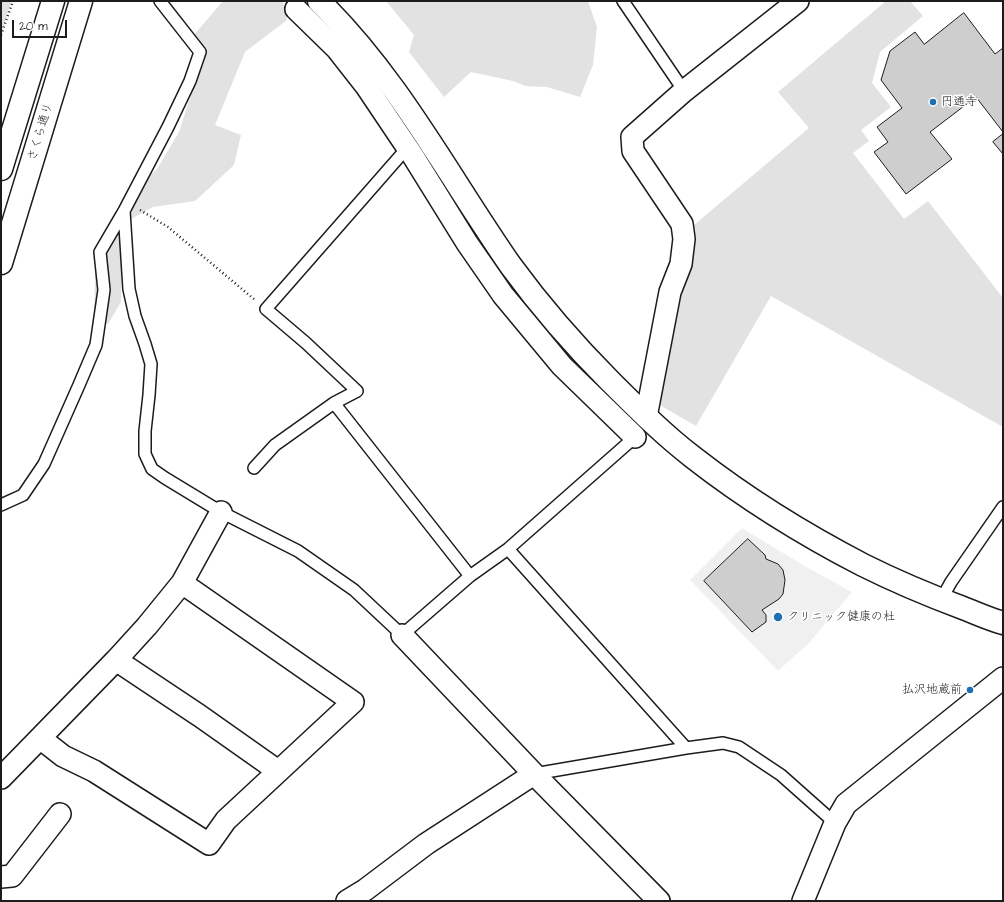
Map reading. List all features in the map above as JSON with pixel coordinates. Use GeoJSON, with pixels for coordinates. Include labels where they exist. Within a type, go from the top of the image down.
{"type":"FeatureCollection","features":[{"type":"Feature","properties":{"kind":"street"},"geometry":{"type":"LineString","coordinates":[[1,169],[53,1]]}},
{"type":"Feature","properties":{"kind":"street","name":"さくら通り"},"geometry":{"type":"LineString","coordinates":[[1,263],[81,1]]}},
{"type":"Feature","properties":{"kind":"street"},"geometry":{"type":"LineString","coordinates":[[319,1],[342,23],[376,63],[409,110],[460,190],[512,266],[541,305],[583,354],[646,417],[693,458],[758,505],[818,542],[912,589],[1003,623]]}},
{"type":"Feature","properties":{"kind":"street"},"geometry":{"type":"LineString","coordinates":[[646,417],[670,292],[681,264],[684,239],[682,224],[633,151],[632,137],[684,91],[798,1]]}},
{"type":"Feature","properties":{"kind":"street"},"geometry":{"type":"LineString","coordinates":[[296,9],[337,49],[366,86],[468,243],[504,295],[562,366],[635,437]]}},
{"type":"Feature","properties":{"kind":"street"},"geometry":{"type":"LineString","coordinates":[[1,778],[147,626],[182,583],[221,512]]}},
{"type":"Feature","properties":{"kind":"street"},"geometry":{"type":"LineString","coordinates":[[40,738],[63,756],[94,771],[209,844],[226,820],[353,702],[182,583]]}},
{"type":"Feature","properties":{"kind":"street"},"geometry":{"type":"LineString","coordinates":[[402,635],[534,774],[659,901]]}},
{"type":"Feature","properties":{"kind":"street"},"geometry":{"type":"LineString","coordinates":[[116,660],[200,716],[278,771]]}},
{"type":"Feature","properties":{"kind":"street"},"geometry":{"type":"LineString","coordinates":[[803,901],[835,823],[846,804],[1003,678]]}},
{"type":"Feature","properties":{"kind":"street"},"geometry":{"type":"LineString","coordinates":[[346,901],[365,890],[426,844],[534,774]]}},
{"type":"Feature","properties":{"kind":"street"},"geometry":{"type":"LineString","coordinates":[[1,877],[12,876],[60,814]]}},
{"type":"Feature","properties":{"kind":"lane"},"geometry":{"type":"LineString","coordinates":[[1,505],[23,495],[44,464],[79,385],[96,345],[104,290],[100,252],[127,207],[168,127],[190,81],[200,52],[160,1]]}},
{"type":"Feature","properties":{"kind":"lane"},"geometry":{"type":"LineString","coordinates":[[623,1],[684,91]]}},
{"type":"Feature","properties":{"kind":"lane"},"geometry":{"type":"LineString","coordinates":[[254,468],[275,445],[334,403],[357,390],[266,309],[407,148]]}},
{"type":"Feature","properties":{"kind":"lane"},"geometry":{"type":"LineString","coordinates":[[127,207],[129,289],[135,316],[151,364],[145,431],[145,454],[152,469],[164,478],[221,512],[298,551],[354,590],[402,635],[470,576],[508,549],[635,437],[646,417]]}},
{"type":"Feature","properties":{"kind":"lane"},"geometry":{"type":"LineString","coordinates":[[334,403],[470,576]]}},
{"type":"Feature","properties":{"kind":"lane"},"geometry":{"type":"LineString","coordinates":[[941,600],[951,582],[1003,507]]}},
{"type":"Feature","properties":{"kind":"lane"},"geometry":{"type":"LineString","coordinates":[[508,549],[686,748]]}},
{"type":"Feature","properties":{"kind":"lane"},"geometry":{"type":"LineString","coordinates":[[534,774],[723,743],[739,747],[781,775],[835,823]]}},
{"type":"Feature","properties":{"kind":"path"},"geometry":{"type":"LineString","coordinates":[[1,35],[13,1]]}},
{"type":"Feature","properties":{"kind":"path"},"geometry":{"type":"LineString","coordinates":[[127,207],[168,226],[266,309]]}},
{"type":"Feature","properties":{"kind":"shaded area"},"geometry":{"type":"Polygon","coordinates":[[[1,1],[11,1],[1,36],[1,1]]]}},
{"type":"Feature","properties":{"kind":"shaded area"},"geometry":{"type":"Polygon","coordinates":[[[223,1],[283,1],[287,20],[245,52],[215,125],[241,135],[234,165],[195,201],[153,207],[122,224],[121,302],[108,324],[94,323],[95,274],[100,238],[115,212],[133,191],[157,169],[179,132],[196,79],[193,36],[223,1]]]}},
{"type":"Feature","properties":{"kind":"shaded area"},"geometry":{"type":"Polygon","coordinates":[[[386,1],[588,1],[597,27],[593,65],[580,97],[547,87],[525,86],[513,81],[471,72],[444,97],[409,52],[414,35],[386,1]]]}},
{"type":"Feature","properties":{"kind":"shaded area"},"geometry":{"type":"Polygon","coordinates":[[[886,1],[910,1],[923,16],[880,52],[872,83],[891,107],[861,130],[869,141],[853,153],[904,219],[928,201],[1003,298],[1003,427],[771,296],[696,426],[658,404],[694,225],[809,128],[778,92],[886,1]]]}},
{"type":"Feature","properties":{"kind":"shaded area","name":"クリニック健康の杜"},"geometry":{"type":"Polygon","coordinates":[[[742,528],[803,565],[852,592],[809,643],[778,671],[690,580],[742,528]]]}},
{"type":"Feature","properties":{"kind":"building","name":"円通寺"},"geometry":{"type":"Polygon","coordinates":[[[964,13],[995,54],[1003,48],[1003,132],[976,97],[930,132],[952,159],[906,194],[874,152],[888,142],[877,127],[902,108],[881,80],[890,51],[915,32],[924,44],[964,13]]]}},
{"type":"Feature","properties":{"kind":"building","name":"円通寺"},"geometry":{"type":"Polygon","coordinates":[[[1003,134],[1003,154],[993,142],[1003,134]]]}},
{"type":"Feature","properties":{"kind":"building"},"geometry":{"type":"Polygon","coordinates":[[[748,539],[765,555],[766,559],[778,564],[783,570],[785,580],[783,594],[779,599],[762,610],[766,615],[766,622],[752,632],[704,581],[748,539]]]}},
{"type":"Feature","properties":{"kind":"place","name":"円通寺"},"geometry":{"type":"Point","coordinates":[933,102]}},
{"type":"Feature","properties":{"kind":"place","name":"クリニック健康の杜"},"geometry":{"type":"Point","coordinates":[778,617]}},
{"type":"Feature","properties":{"kind":"place","name":"払沢地蔵前"},"geometry":{"type":"Point","coordinates":[970,690]}}]}
